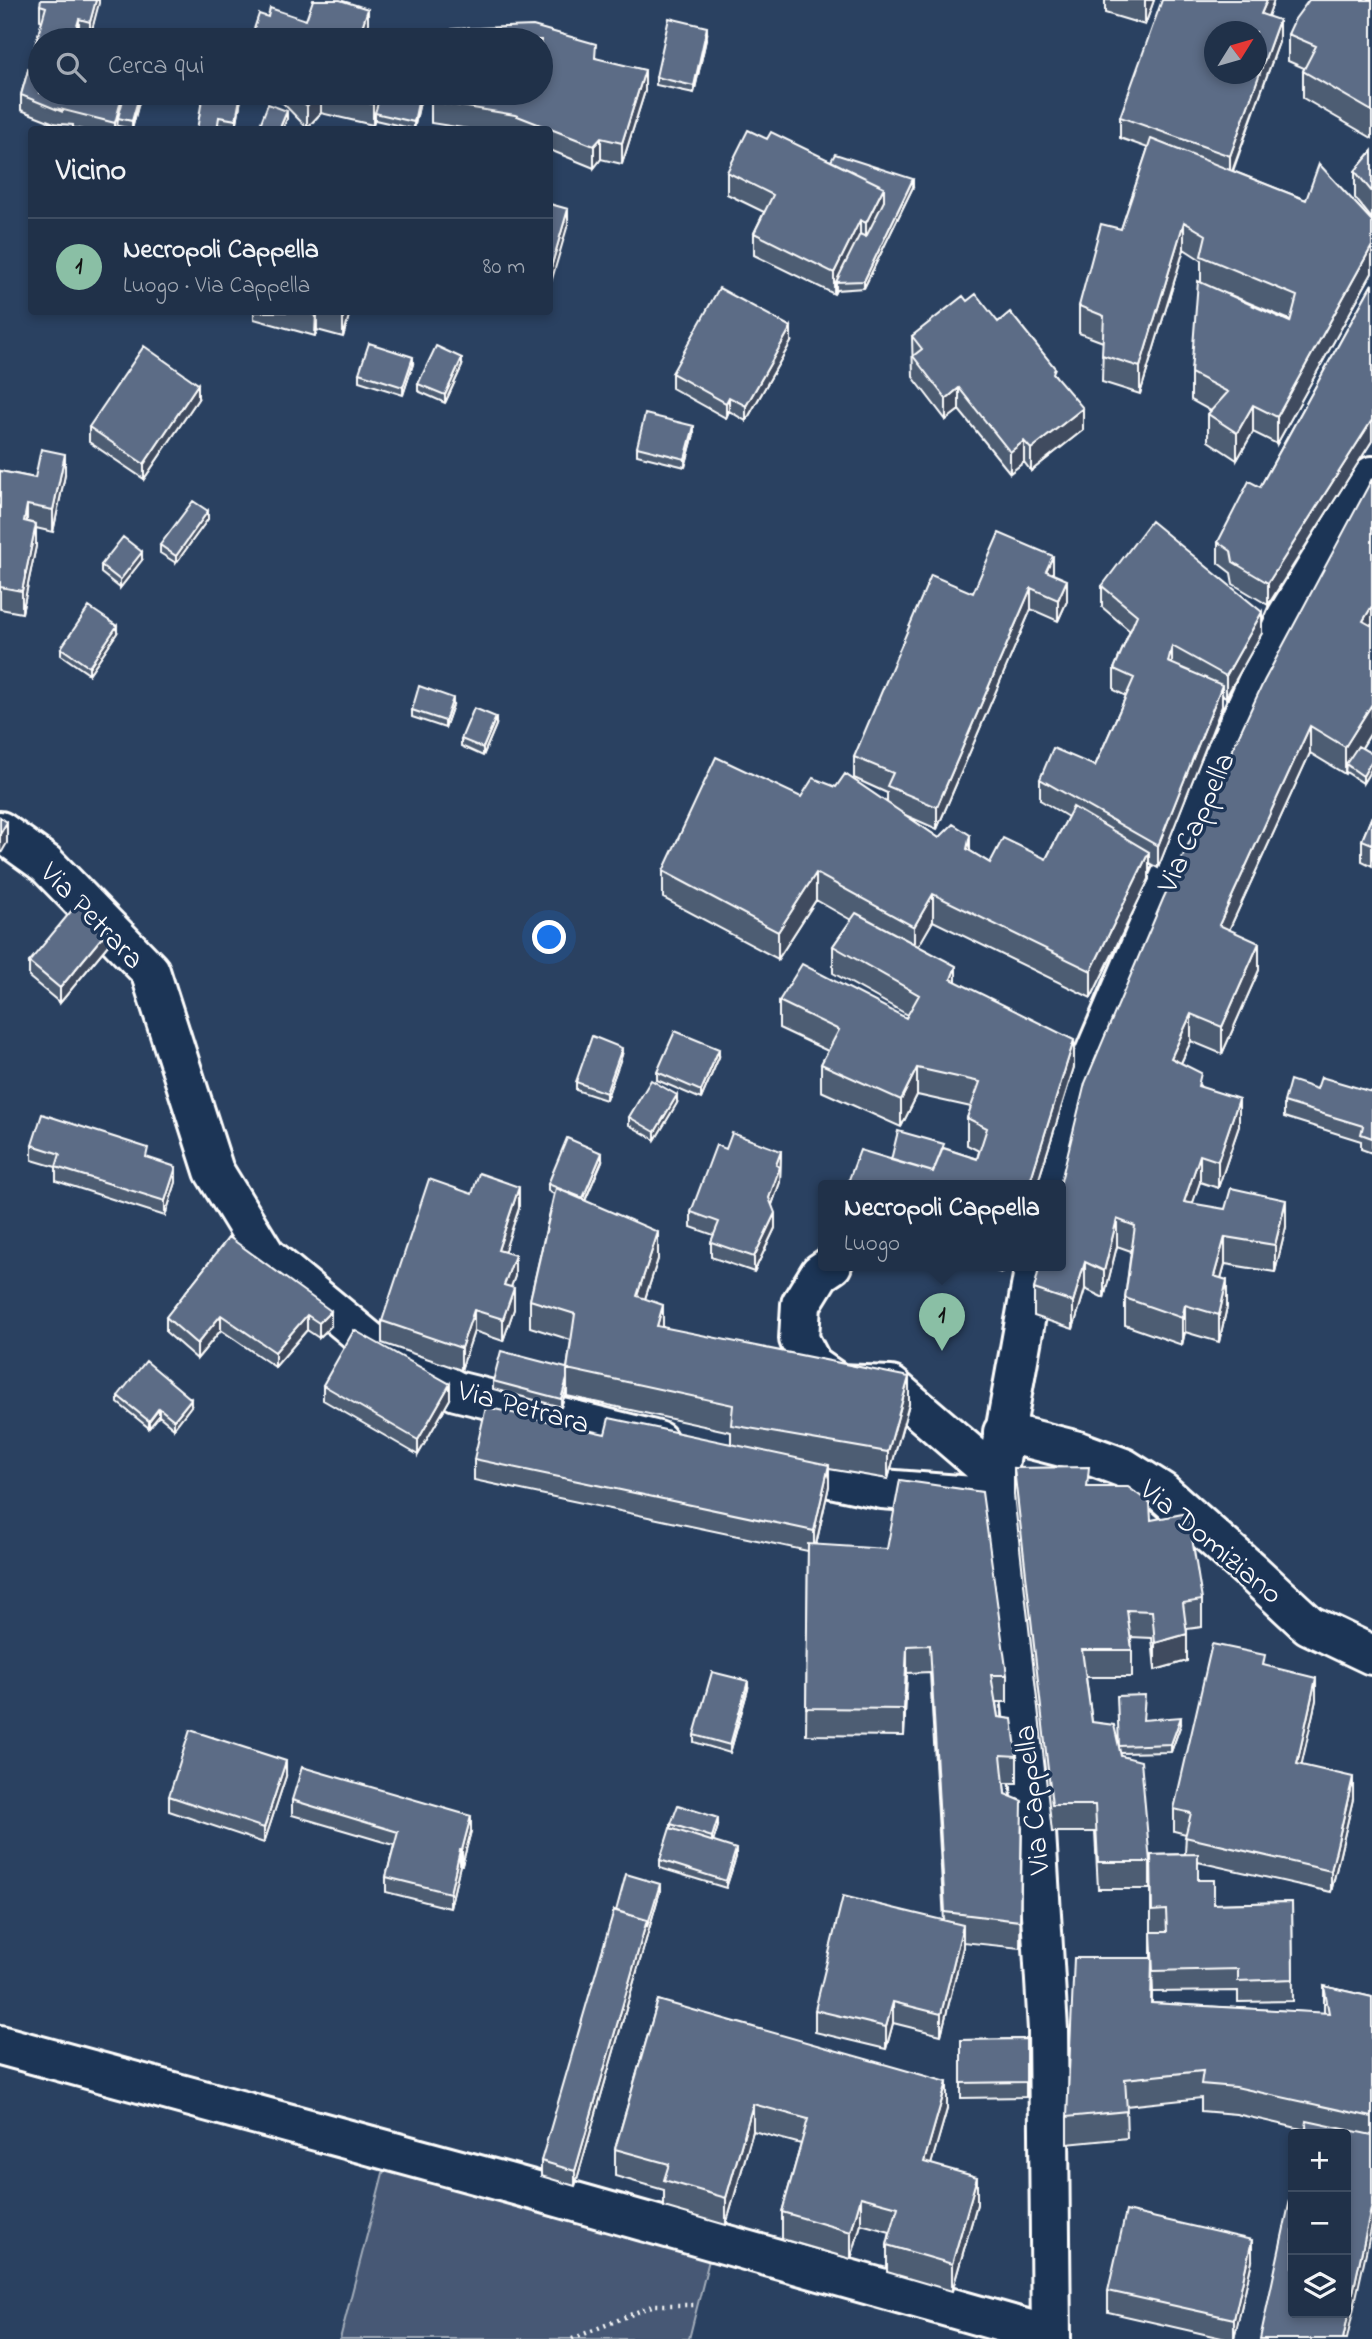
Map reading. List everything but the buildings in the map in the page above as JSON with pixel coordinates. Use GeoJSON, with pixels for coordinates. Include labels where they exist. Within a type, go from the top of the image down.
{"type":"FeatureCollection","features":[{"type":"Feature","properties":{"kind":"street","name":"Via Cappella"},"geometry":{"type":"LineString","coordinates":[[1057,1180],[1086,1074],[1167,884],[1281,629],[1372,476]]}},
{"type":"Feature","properties":{"kind":"street","name":"Via Petrara"},"geometry":{"type":"LineString","coordinates":[[0,831],[46,864],[150,971],[214,1171],[266,1256],[380,1350],[456,1391],[689,1448]]}},
{"type":"Feature","properties":{"kind":"street"},"geometry":{"type":"LineString","coordinates":[[823,1271],[801,1304],[799,1339],[813,1366],[839,1384],[891,1386],[997,1488]]}},
{"type":"Feature","properties":{"kind":"street","name":"Via Cappella"},"geometry":{"type":"LineString","coordinates":[[1033,1271],[1003,1432],[997,1488],[1037,1845],[1048,2030],[1051,2338]]}},
{"type":"Feature","properties":{"kind":"street","name":"Via Domiziano"},"geometry":{"type":"LineString","coordinates":[[1003,1432],[1078,1451],[1124,1468],[1162,1492],[1309,1625],[1372,1655]]}},
{"type":"Feature","properties":{"kind":"street"},"geometry":{"type":"LineString","coordinates":[[740,1459],[882,1489],[997,1488]]}},
{"type":"Feature","properties":{"kind":"street"},"geometry":{"type":"LineString","coordinates":[[0,2045],[508,2183],[1051,2338]]}},
{"type":"Feature","properties":{"kind":"path"},"geometry":{"type":"LineString","coordinates":[[572,2339],[654,2305],[697,2305]]}},
{"type":"Feature","properties":{"kind":"shaded area"},"geometry":{"type":"Polygon","coordinates":[[[389,2150],[711,2252],[689,2339],[340,2339],[389,2150]]]}},
{"type":"Feature","properties":{"kind":"place","name":"Necropoli Cappella"},"geometry":{"type":"Point","coordinates":[942,1351]}}]}
